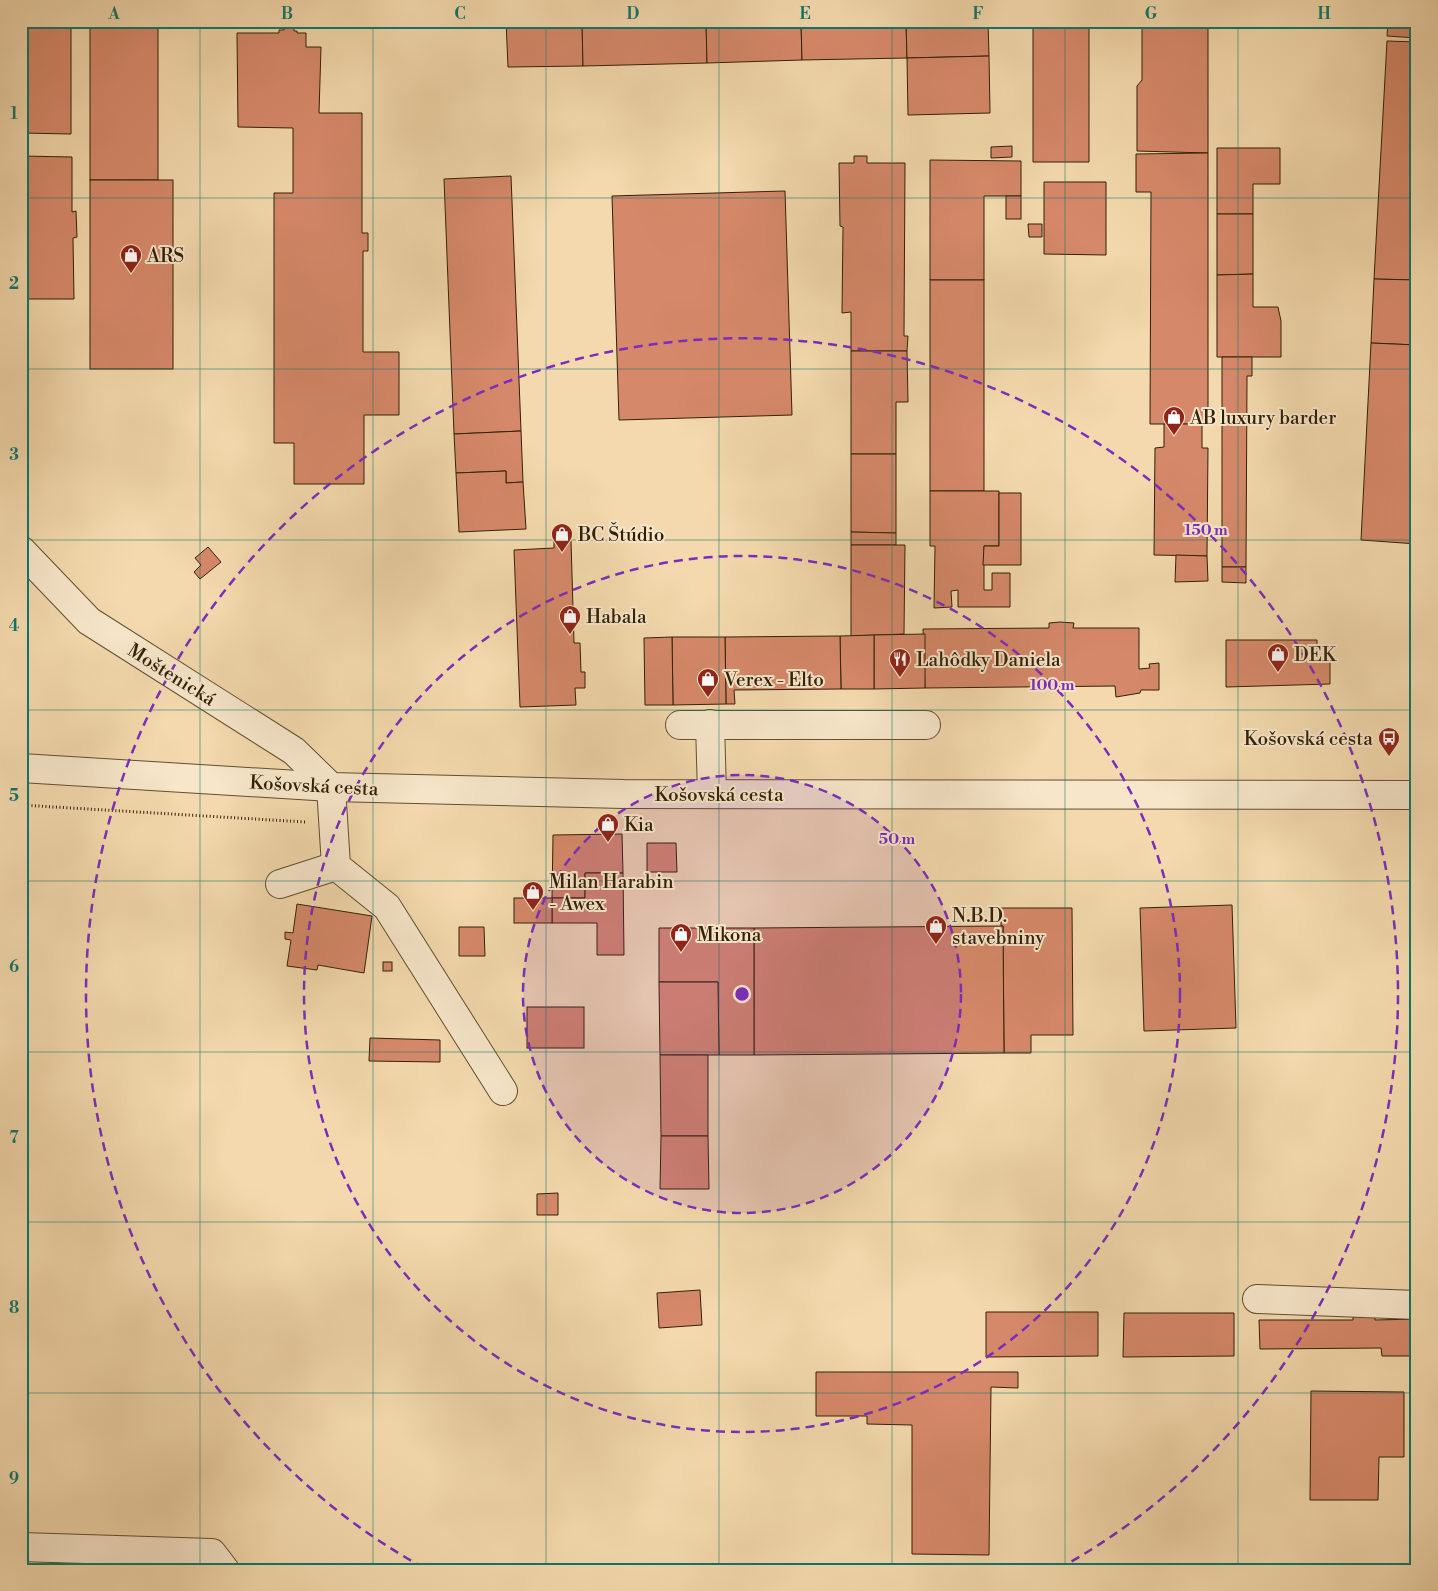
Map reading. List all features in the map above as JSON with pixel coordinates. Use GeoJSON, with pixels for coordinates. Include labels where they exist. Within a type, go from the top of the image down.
{"type":"FeatureCollection","features":[{"type":"Feature","properties":{"kind":"street","name":"Moštenická"},"geometry":{"type":"LineString","coordinates":[[21,551],[89,621],[294,752],[331,787]]}},
{"type":"Feature","properties":{"kind":"street"},"geometry":{"type":"LineString","coordinates":[[710,724],[712,794]]}},
{"type":"Feature","properties":{"kind":"street"},"geometry":{"type":"LineString","coordinates":[[680,725],[926,725]]}},
{"type":"Feature","properties":{"kind":"street","name":"Košovská cesta"},"geometry":{"type":"LineString","coordinates":[[21,768],[331,787],[624,794],[1417,795]]}},
{"type":"Feature","properties":{"kind":"street"},"geometry":{"type":"LineString","coordinates":[[331,787],[336,866],[386,907],[503,1091]]}},
{"type":"Feature","properties":{"kind":"street"},"geometry":{"type":"LineString","coordinates":[[280,884],[336,866]]}},
{"type":"Feature","properties":{"kind":"street"},"geometry":{"type":"LineString","coordinates":[[1257,1299],[1417,1305]]}},
{"type":"Feature","properties":{"kind":"street"},"geometry":{"type":"LineString","coordinates":[[21,1546],[212,1553],[224,1570]]}},
{"type":"Feature","properties":{"kind":"path"},"geometry":{"type":"LineString","coordinates":[[21,805],[333,824]]}},
{"type":"Feature","properties":{"kind":"building"},"geometry":{"type":"Polygon","coordinates":[[[21,21],[71,21],[71,134],[21,133],[21,21]]]}},
{"type":"Feature","properties":{"kind":"building"},"geometry":{"type":"Polygon","coordinates":[[[90,21],[158,21],[158,180],[90,180],[90,21]]]}},
{"type":"Feature","properties":{"kind":"building"},"geometry":{"type":"Polygon","coordinates":[[[506,21],[582,21],[583,66],[508,67],[506,21]]]}},
{"type":"Feature","properties":{"kind":"building"},"geometry":{"type":"Polygon","coordinates":[[[582,21],[706,21],[707,63],[583,66],[582,21]]]}},
{"type":"Feature","properties":{"kind":"building"},"geometry":{"type":"Polygon","coordinates":[[[706,21],[801,21],[802,60],[707,63],[706,21]]]}},
{"type":"Feature","properties":{"kind":"building"},"geometry":{"type":"Polygon","coordinates":[[[801,21],[906,21],[907,58],[802,60],[801,21]]]}},
{"type":"Feature","properties":{"kind":"building"},"geometry":{"type":"Polygon","coordinates":[[[906,21],[988,21],[989,56],[907,58],[906,21]]]}},
{"type":"Feature","properties":{"kind":"building"},"geometry":{"type":"Polygon","coordinates":[[[1142,21],[1208,21],[1208,153],[1137,151],[1137,86],[1142,80],[1142,21]]]}},
{"type":"Feature","properties":{"kind":"building"},"geometry":{"type":"Polygon","coordinates":[[[1388,21],[1417,21],[1417,38],[1387,36],[1388,21]]]}},
{"type":"Feature","properties":{"kind":"building"},"geometry":{"type":"Polygon","coordinates":[[[284,24],[294,25],[294,31],[297,31],[297,33],[306,33],[306,47],[321,47],[319,113],[362,113],[362,233],[368,233],[368,251],[363,251],[363,352],[399,352],[399,415],[364,415],[364,484],[294,484],[294,443],[274,443],[274,193],[293,193],[293,128],[238,127],[237,33],[279,33],[279,30],[284,30],[284,24]]]}},
{"type":"Feature","properties":{"kind":"building"},"geometry":{"type":"Polygon","coordinates":[[[1089,27],[1089,162],[1033,162],[1033,28],[1089,27]]]}},
{"type":"Feature","properties":{"kind":"building"},"geometry":{"type":"Polygon","coordinates":[[[1387,41],[1417,42],[1417,280],[1374,279],[1387,41]]]}},
{"type":"Feature","properties":{"kind":"building"},"geometry":{"type":"Polygon","coordinates":[[[989,56],[990,113],[908,115],[907,58],[989,56]]]}},
{"type":"Feature","properties":{"kind":"building"},"geometry":{"type":"Polygon","coordinates":[[[1012,146],[1012,157],[991,158],[991,147],[1012,146]]]}},
{"type":"Feature","properties":{"kind":"building"},"geometry":{"type":"Polygon","coordinates":[[[1217,148],[1280,148],[1280,184],[1253,184],[1253,214],[1217,214],[1217,148]]]}},
{"type":"Feature","properties":{"kind":"building"},"geometry":{"type":"Polygon","coordinates":[[[1208,153],[1208,424],[1150,424],[1151,192],[1136,192],[1136,154],[1208,153]]]}},
{"type":"Feature","properties":{"kind":"building"},"geometry":{"type":"Polygon","coordinates":[[[21,156],[72,157],[72,212],[76,211],[77,237],[73,238],[74,299],[21,299],[21,156]]]}},
{"type":"Feature","properties":{"kind":"building"},"geometry":{"type":"Polygon","coordinates":[[[854,156],[867,156],[867,163],[905,163],[904,336],[908,336],[907,351],[851,351],[851,312],[842,313],[843,227],[840,226],[839,163],[854,163],[854,156]]]}},
{"type":"Feature","properties":{"kind":"building"},"geometry":{"type":"Polygon","coordinates":[[[930,160],[1021,161],[1021,196],[984,196],[984,280],[930,280],[930,160]]]}},
{"type":"Feature","properties":{"kind":"building"},"geometry":{"type":"Polygon","coordinates":[[[511,176],[521,431],[454,434],[444,179],[511,176]]]}},
{"type":"Feature","properties":{"kind":"building","name":"ARS"},"geometry":{"type":"Polygon","coordinates":[[[90,180],[173,180],[173,369],[90,369],[90,180]]]}},
{"type":"Feature","properties":{"kind":"building"},"geometry":{"type":"Polygon","coordinates":[[[1044,182],[1106,182],[1106,255],[1044,254],[1044,182]]]}},
{"type":"Feature","properties":{"kind":"building"},"geometry":{"type":"Polygon","coordinates":[[[785,191],[792,415],[619,420],[612,196],[785,191]]]}},
{"type":"Feature","properties":{"kind":"building"},"geometry":{"type":"Polygon","coordinates":[[[1006,196],[1021,196],[1021,219],[1006,219],[1006,196]]]}},
{"type":"Feature","properties":{"kind":"building"},"geometry":{"type":"Polygon","coordinates":[[[1217,214],[1253,214],[1253,274],[1217,275],[1217,214]]]}},
{"type":"Feature","properties":{"kind":"building"},"geometry":{"type":"Polygon","coordinates":[[[1028,224],[1042,224],[1042,237],[1029,237],[1028,224]]]}},
{"type":"Feature","properties":{"kind":"building"},"geometry":{"type":"Polygon","coordinates":[[[1253,274],[1253,307],[1278,307],[1281,321],[1281,357],[1217,357],[1217,275],[1253,274]]]}},
{"type":"Feature","properties":{"kind":"building"},"geometry":{"type":"Polygon","coordinates":[[[1374,279],[1417,280],[1417,345],[1371,343],[1374,279]]]}},
{"type":"Feature","properties":{"kind":"building"},"geometry":{"type":"Polygon","coordinates":[[[930,280],[984,280],[984,491],[930,491],[930,280]]]}},
{"type":"Feature","properties":{"kind":"building"},"geometry":{"type":"Polygon","coordinates":[[[1371,343],[1417,345],[1417,544],[1361,540],[1371,343]]]}},
{"type":"Feature","properties":{"kind":"building"},"geometry":{"type":"Polygon","coordinates":[[[851,351],[907,351],[908,402],[896,402],[896,454],[851,454],[851,351]]]}},
{"type":"Feature","properties":{"kind":"building"},"geometry":{"type":"Polygon","coordinates":[[[1222,357],[1252,357],[1252,376],[1247,376],[1246,567],[1222,567],[1222,357]]]}},
{"type":"Feature","properties":{"kind":"building"},"geometry":{"type":"Polygon","coordinates":[[[1164,424],[1202,424],[1202,448],[1208,448],[1207,556],[1154,555],[1155,448],[1164,447],[1164,424]]]}},
{"type":"Feature","properties":{"kind":"building"},"geometry":{"type":"Polygon","coordinates":[[[521,431],[523,482],[506,483],[506,471],[456,473],[454,434],[521,431]]]}},
{"type":"Feature","properties":{"kind":"building"},"geometry":{"type":"Polygon","coordinates":[[[851,454],[896,454],[896,533],[851,532],[851,454]]]}},
{"type":"Feature","properties":{"kind":"building"},"geometry":{"type":"Polygon","coordinates":[[[506,471],[506,483],[523,482],[526,529],[459,532],[456,473],[506,471]]]}},
{"type":"Feature","properties":{"kind":"building"},"geometry":{"type":"Polygon","coordinates":[[[930,491],[999,491],[999,546],[984,546],[984,590],[992,590],[992,573],[1010,573],[1010,607],[958,607],[958,590],[951,591],[952,607],[934,608],[935,546],[930,546],[930,491]]]}},
{"type":"Feature","properties":{"kind":"building"},"geometry":{"type":"Polygon","coordinates":[[[999,493],[1021,493],[1021,565],[983,565],[984,546],[999,546],[999,493]]]}},
{"type":"Feature","properties":{"kind":"building"},"geometry":{"type":"Polygon","coordinates":[[[851,532],[896,533],[896,545],[851,545],[851,532]]]}},
{"type":"Feature","properties":{"kind":"building"},"geometry":{"type":"Polygon","coordinates":[[[554,540],[571,541],[574,643],[580,643],[581,672],[585,672],[585,688],[575,688],[576,705],[520,707],[514,550],[554,548],[554,540]]]}},
{"type":"Feature","properties":{"kind":"building"},"geometry":{"type":"Polygon","coordinates":[[[851,545],[905,545],[904,634],[851,636],[851,545]]]}},
{"type":"Feature","properties":{"kind":"building"},"geometry":{"type":"Polygon","coordinates":[[[208,547],[221,562],[200,579],[194,572],[201,565],[195,558],[208,547]]]}},
{"type":"Feature","properties":{"kind":"building"},"geometry":{"type":"Polygon","coordinates":[[[1176,555],[1207,556],[1208,581],[1175,582],[1176,555]]]}},
{"type":"Feature","properties":{"kind":"building"},"geometry":{"type":"Polygon","coordinates":[[[1222,567],[1246,567],[1246,583],[1222,582],[1222,567]]]}},
{"type":"Feature","properties":{"kind":"building"},"geometry":{"type":"Polygon","coordinates":[[[1049,623],[1074,623],[1073,628],[1139,628],[1139,669],[1150,668],[1149,664],[1159,663],[1159,690],[1141,690],[1140,693],[1116,697],[1115,686],[925,688],[923,629],[1049,628],[1049,623]]]}},
{"type":"Feature","properties":{"kind":"building"},"geometry":{"type":"Polygon","coordinates":[[[925,634],[925,688],[874,689],[874,635],[925,634]]]}},
{"type":"Feature","properties":{"kind":"building"},"geometry":{"type":"Polygon","coordinates":[[[874,635],[874,689],[841,689],[840,636],[874,635]]]}},
{"type":"Feature","properties":{"kind":"building"},"geometry":{"type":"Polygon","coordinates":[[[840,636],[841,689],[734,690],[735,704],[726,704],[725,637],[840,636]]]}},
{"type":"Feature","properties":{"kind":"building"},"geometry":{"type":"Polygon","coordinates":[[[672,637],[725,637],[726,704],[673,705],[672,637]]]}},
{"type":"Feature","properties":{"kind":"building"},"geometry":{"type":"Polygon","coordinates":[[[672,637],[673,705],[645,705],[644,638],[672,637]]]}},
{"type":"Feature","properties":{"kind":"building","name":"DEK"},"geometry":{"type":"Polygon","coordinates":[[[1226,640],[1317,640],[1317,662],[1330,662],[1330,684],[1226,687],[1226,640]]]}},
{"type":"Feature","properties":{"kind":"building"},"geometry":{"type":"Polygon","coordinates":[[[622,834],[623,873],[585,873],[585,898],[552,898],[553,835],[622,834]]]}},
{"type":"Feature","properties":{"kind":"building"},"geometry":{"type":"Polygon","coordinates":[[[647,843],[676,843],[677,872],[647,872],[647,843]]]}},
{"type":"Feature","properties":{"kind":"building"},"geometry":{"type":"Polygon","coordinates":[[[585,873],[623,873],[624,955],[597,955],[597,923],[552,923],[552,898],[585,898],[585,873]]]}},
{"type":"Feature","properties":{"kind":"building","name":"Milan Harabin - Awex"},"geometry":{"type":"Polygon","coordinates":[[[514,898],[552,898],[552,923],[514,923],[514,898]]]}},
{"type":"Feature","properties":{"kind":"building"},"geometry":{"type":"Polygon","coordinates":[[[297,904],[372,916],[364,973],[318,965],[317,970],[287,966],[291,940],[285,939],[285,932],[293,933],[297,904]]]}},
{"type":"Feature","properties":{"kind":"building"},"geometry":{"type":"Polygon","coordinates":[[[1232,905],[1236,1028],[1144,1031],[1140,908],[1232,905]]]}},
{"type":"Feature","properties":{"kind":"building"},"geometry":{"type":"Polygon","coordinates":[[[1001,908],[1072,908],[1073,1035],[1031,1035],[1031,1053],[1004,1053],[1003,926],[1001,926],[1001,908]]]}},
{"type":"Feature","properties":{"kind":"building"},"geometry":{"type":"Polygon","coordinates":[[[1003,926],[1004,1053],[754,1055],[754,928],[1003,926]]]}},
{"type":"Feature","properties":{"kind":"building"},"geometry":{"type":"Polygon","coordinates":[[[459,927],[484,927],[485,956],[459,956],[459,927]]]}},
{"type":"Feature","properties":{"kind":"building"},"geometry":{"type":"Polygon","coordinates":[[[659,928],[754,928],[754,1055],[719,1055],[718,982],[659,982],[659,928]]]}},
{"type":"Feature","properties":{"kind":"building"},"geometry":{"type":"Polygon","coordinates":[[[383,962],[392,962],[392,971],[383,971],[383,962]]]}},
{"type":"Feature","properties":{"kind":"building"},"geometry":{"type":"Polygon","coordinates":[[[659,982],[718,982],[719,1055],[660,1055],[659,982]]]}},
{"type":"Feature","properties":{"kind":"building"},"geometry":{"type":"Polygon","coordinates":[[[527,1007],[584,1007],[584,1048],[527,1048],[527,1007]]]}},
{"type":"Feature","properties":{"kind":"building"},"geometry":{"type":"Polygon","coordinates":[[[370,1038],[440,1040],[440,1062],[369,1061],[370,1038]]]}},
{"type":"Feature","properties":{"kind":"building"},"geometry":{"type":"Polygon","coordinates":[[[660,1055],[708,1055],[708,1136],[661,1136],[660,1055]]]}},
{"type":"Feature","properties":{"kind":"building"},"geometry":{"type":"Polygon","coordinates":[[[661,1136],[708,1136],[709,1189],[660,1189],[661,1136]]]}},
{"type":"Feature","properties":{"kind":"building"},"geometry":{"type":"Polygon","coordinates":[[[558,1193],[558,1215],[537,1215],[537,1194],[558,1193]]]}},
{"type":"Feature","properties":{"kind":"building"},"geometry":{"type":"Polygon","coordinates":[[[700,1290],[702,1325],[659,1328],[657,1293],[700,1290]]]}},
{"type":"Feature","properties":{"kind":"building"},"geometry":{"type":"Polygon","coordinates":[[[986,1312],[1098,1312],[1098,1356],[986,1357],[986,1312]]]}},
{"type":"Feature","properties":{"kind":"building"},"geometry":{"type":"Polygon","coordinates":[[[1124,1313],[1234,1313],[1234,1356],[1123,1357],[1124,1313]]]}},
{"type":"Feature","properties":{"kind":"building"},"geometry":{"type":"Polygon","coordinates":[[[1353,1315],[1375,1315],[1375,1320],[1417,1319],[1417,1356],[1382,1356],[1381,1348],[1260,1349],[1259,1320],[1353,1320],[1353,1315]]]}},
{"type":"Feature","properties":{"kind":"building"},"geometry":{"type":"Polygon","coordinates":[[[816,1372],[1018,1372],[1018,1388],[991,1387],[989,1555],[912,1554],[912,1425],[867,1424],[867,1416],[816,1416],[816,1372]]]}},
{"type":"Feature","properties":{"kind":"building"},"geometry":{"type":"Polygon","coordinates":[[[1311,1391],[1404,1392],[1404,1457],[1379,1457],[1378,1500],[1310,1500],[1311,1391]]]}},
{"type":"Feature","properties":{"kind":"place","name":"ARS"},"geometry":{"type":"Point","coordinates":[131,274]}},
{"type":"Feature","properties":{"kind":"place","name":"AB luxury barder"},"geometry":{"type":"Point","coordinates":[1174,436]}},
{"type":"Feature","properties":{"kind":"place","name":"BC Štúdio"},"geometry":{"type":"Point","coordinates":[562,553]}},
{"type":"Feature","properties":{"kind":"place","name":"Habala"},"geometry":{"type":"Point","coordinates":[570,635]}},
{"type":"Feature","properties":{"kind":"place","name":"DEK"},"geometry":{"type":"Point","coordinates":[1278,673]}},
{"type":"Feature","properties":{"kind":"place","name":"Lahôdky Daniela"},"geometry":{"type":"Point","coordinates":[900,678]}},
{"type":"Feature","properties":{"kind":"place","name":"Verex - Elto"},"geometry":{"type":"Point","coordinates":[708,698]}},
{"type":"Feature","properties":{"kind":"place","name":"Košovská cesta"},"geometry":{"type":"Point","coordinates":[1389,757]}},
{"type":"Feature","properties":{"kind":"place","name":"Kia"},"geometry":{"type":"Point","coordinates":[608,843]}},
{"type":"Feature","properties":{"kind":"place","name":"Milan Harabin - Awex"},"geometry":{"type":"Point","coordinates":[533,911]}},
{"type":"Feature","properties":{"kind":"place","name":"N.B.D. stavebniny"},"geometry":{"type":"Point","coordinates":[936,945]}},
{"type":"Feature","properties":{"kind":"place","name":"Mikona"},"geometry":{"type":"Point","coordinates":[681,953]}}]}
